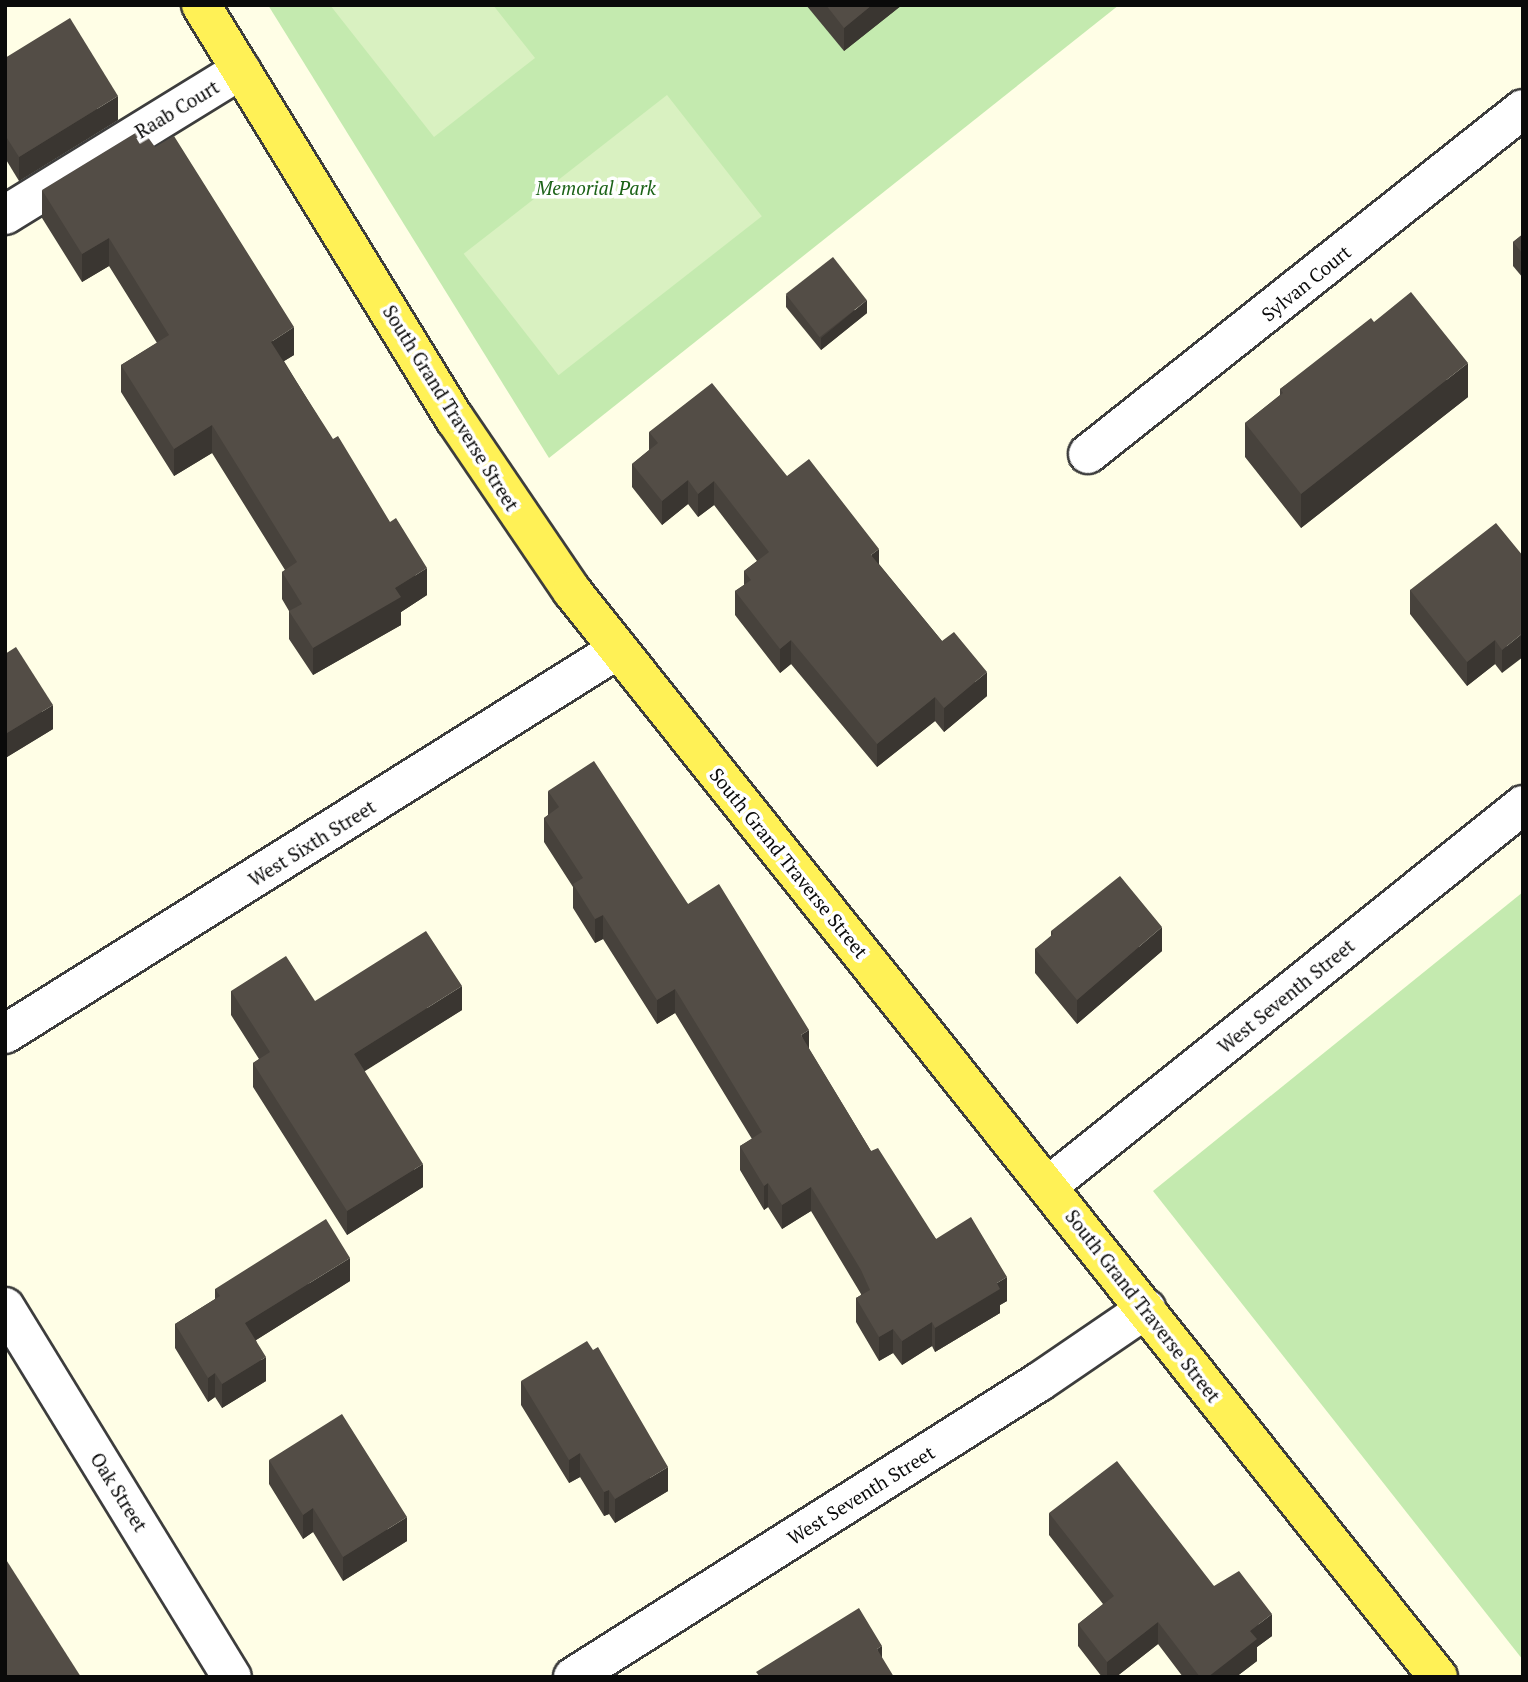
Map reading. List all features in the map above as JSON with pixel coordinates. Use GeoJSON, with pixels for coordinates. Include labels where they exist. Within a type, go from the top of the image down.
{"type":"FeatureCollection","features":[{"type":"Feature","properties":{"kind":"main road","name":"South Grand Traverse Street"},"geometry":{"type":"LineString","coordinates":[[201,5],[479,456],[537,543],[617,650],[1438,1677]]}},
{"type":"Feature","properties":{"kind":"street","name":"Raab Court"},"geometry":{"type":"LineString","coordinates":[[5,215],[241,70]]}},
{"type":"Feature","properties":{"kind":"street","name":"Sylvan Court"},"geometry":{"type":"LineString","coordinates":[[1088,454],[1523,109]]}},
{"type":"Feature","properties":{"kind":"street","name":"West Sixth Street"},"geometry":{"type":"LineString","coordinates":[[5,1034],[617,650]]}},
{"type":"Feature","properties":{"kind":"street","name":"West Seventh Street"},"geometry":{"type":"LineString","coordinates":[[1048,1186],[1523,806]]}},
{"type":"Feature","properties":{"kind":"street","name":"Oak Street"},"geometry":{"type":"LineString","coordinates":[[5,1307],[232,1677]]}},
{"type":"Feature","properties":{"kind":"street","name":"West Seventh Street"},"geometry":{"type":"LineString","coordinates":[[573,1677],[1040,1382],[1146,1309]]}},
{"type":"Feature","properties":{"kind":"green space","name":"Memorial Park"},"geometry":{"type":"Polygon","coordinates":[[[268,5],[1119,5],[549,458],[268,5]]]}},
{"type":"Feature","properties":{"kind":"green space"},"geometry":{"type":"Polygon","coordinates":[[[330,5],[493,5],[535,58],[434,137],[330,5]]]}},
{"type":"Feature","properties":{"kind":"green space"},"geometry":{"type":"Polygon","coordinates":[[[667,95],[762,216],[559,375],[464,254],[667,95]]]}},
{"type":"Feature","properties":{"kind":"green space"},"geometry":{"type":"Polygon","coordinates":[[[1523,892],[1523,1660],[1153,1191],[1523,892]]]}},
{"type":"Feature","properties":{"kind":"building"},"geometry":{"type":"Polygon","coordinates":[[[826,5],[872,5],[844,28],[826,5]]]}},
{"type":"Feature","properties":{"kind":"building"},"geometry":{"type":"Polygon","coordinates":[[[70,18],[118,96],[19,157],[5,135],[5,58],[70,18]]]}},
{"type":"Feature","properties":{"kind":"building"},"geometry":{"type":"Polygon","coordinates":[[[142,129],[155,147],[174,136],[294,327],[271,342],[333,439],[338,436],[390,522],[396,518],[427,568],[395,588],[401,597],[313,648],[289,611],[302,604],[282,572],[297,562],[212,425],[174,449],[121,365],[169,335],[109,238],[82,254],[42,190],[142,129]]]}},
{"type":"Feature","properties":{"kind":"building"},"geometry":{"type":"Polygon","coordinates":[[[1523,234],[1523,254],[1513,242],[1523,234]]]}},
{"type":"Feature","properties":{"kind":"building"},"geometry":{"type":"Polygon","coordinates":[[[833,257],[867,300],[820,337],[786,294],[833,257]]]}},
{"type":"Feature","properties":{"kind":"building"},"geometry":{"type":"Polygon","coordinates":[[[1411,292],[1468,363],[1301,494],[1245,423],[1283,393],[1280,389],[1371,318],[1374,322],[1411,292]]]}},
{"type":"Feature","properties":{"kind":"building"},"geometry":{"type":"Polygon","coordinates":[[[712,383],[787,476],[809,459],[879,549],[871,555],[942,641],[954,632],[987,672],[944,708],[935,697],[877,744],[791,640],[780,649],[735,591],[751,580],[744,571],[769,552],[714,481],[698,494],[688,480],[662,501],[632,464],[658,443],[649,432],[712,383]]]}},
{"type":"Feature","properties":{"kind":"building"},"geometry":{"type":"Polygon","coordinates":[[[1496,523],[1523,556],[1523,633],[1502,650],[1495,640],[1467,662],[1410,590],[1496,523]]]}},
{"type":"Feature","properties":{"kind":"building"},"geometry":{"type":"Polygon","coordinates":[[[16,647],[53,705],[7,733],[5,654],[16,647]]]}},
{"type":"Feature","properties":{"kind":"building"},"geometry":{"type":"Polygon","coordinates":[[[594,761],[688,904],[719,884],[809,1030],[801,1035],[871,1151],[878,1148],[936,1239],[971,1217],[1007,1277],[997,1283],[1000,1289],[935,1328],[932,1322],[902,1341],[893,1329],[879,1337],[856,1298],[870,1290],[861,1270],[811,1187],[782,1205],[768,1183],[764,1186],[740,1146],[762,1132],[675,989],[657,1000],[603,915],[595,919],[573,884],[583,878],[544,818],[559,807],[548,791],[594,761]]]}},
{"type":"Feature","properties":{"kind":"building"},"geometry":{"type":"Polygon","coordinates":[[[1120,876],[1162,927],[1077,1000],[1035,949],[1053,934],[1051,931],[1120,876]]]}},
{"type":"Feature","properties":{"kind":"building"},"geometry":{"type":"Polygon","coordinates":[[[426,931],[462,986],[354,1054],[423,1164],[347,1211],[253,1063],[270,1052],[231,991],[286,956],[315,1001],[426,931]]]}},
{"type":"Feature","properties":{"kind":"building"},"geometry":{"type":"Polygon","coordinates":[[[326,1219],[350,1258],[245,1323],[266,1357],[222,1384],[215,1373],[208,1378],[175,1324],[220,1296],[215,1289],[326,1219]]]}},
{"type":"Feature","properties":{"kind":"building"},"geometry":{"type":"Polygon","coordinates":[[[587,1341],[593,1350],[598,1347],[668,1467],[615,1499],[609,1490],[604,1492],[580,1453],[569,1460],[521,1381],[587,1341]]]}},
{"type":"Feature","properties":{"kind":"building"},"geometry":{"type":"Polygon","coordinates":[[[342,1414],[407,1517],[343,1557],[313,1508],[303,1515],[269,1460],[342,1414]]]}},
{"type":"Feature","properties":{"kind":"building"},"geometry":{"type":"Polygon","coordinates":[[[1117,1461],[1214,1586],[1239,1571],[1272,1614],[1250,1631],[1257,1639],[1208,1677],[1200,1677],[1158,1622],[1107,1662],[1078,1624],[1114,1596],[1049,1513],[1117,1461]]]}},
{"type":"Feature","properties":{"kind":"building"},"geometry":{"type":"Polygon","coordinates":[[[5,1558],[81,1677],[5,1677],[5,1558]]]}},
{"type":"Feature","properties":{"kind":"building"},"geometry":{"type":"Polygon","coordinates":[[[859,1608],[882,1646],[877,1649],[894,1677],[760,1677],[756,1672],[859,1608]]]}}]}
